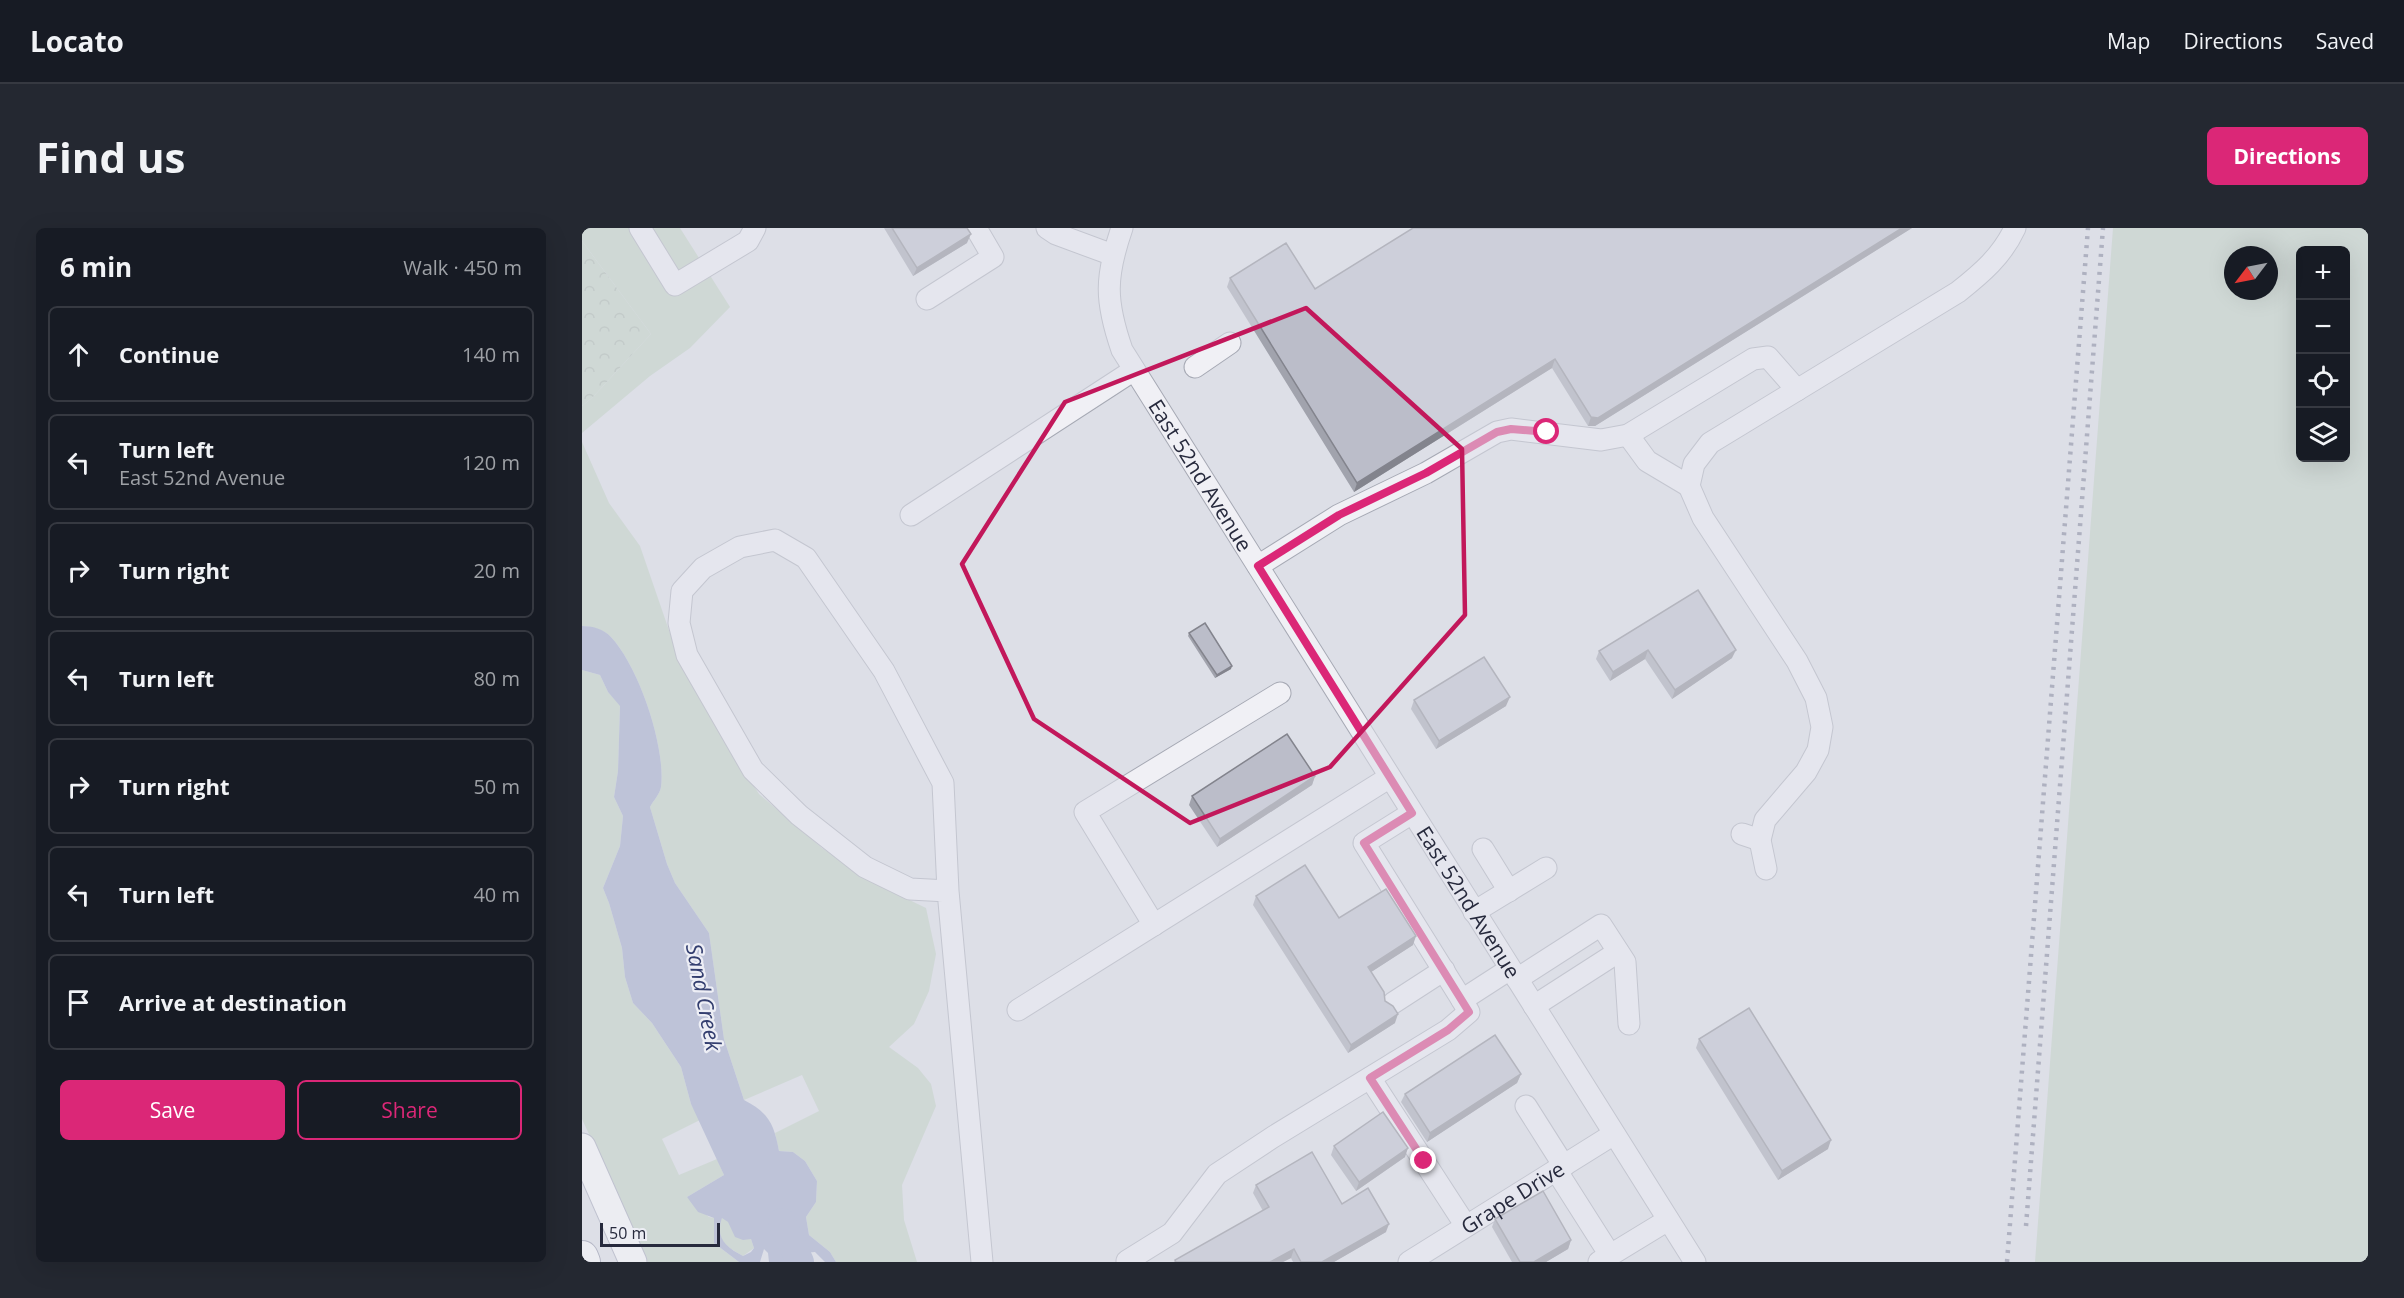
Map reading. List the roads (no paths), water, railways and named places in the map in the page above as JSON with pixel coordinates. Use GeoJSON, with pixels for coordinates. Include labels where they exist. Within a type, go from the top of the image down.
{"type":"FeatureCollection","features":[{"type":"Feature","properties":{"kind":"highway"},"geometry":{"type":"LineString","coordinates":[[582,1257],[584,1262]]}},
{"type":"Feature","properties":{"kind":"main road"},"geometry":{"type":"LineString","coordinates":[[582,1147],[633,1262]]}},
{"type":"Feature","properties":{"kind":"street"},"geometry":{"type":"LineString","coordinates":[[640,228],[675,285],[748,241],[755,228]]}},
{"type":"Feature","properties":{"kind":"street"},"geometry":{"type":"LineString","coordinates":[[927,299],[993,257],[976,228]]}},
{"type":"Feature","properties":{"kind":"street"},"geometry":{"type":"LineString","coordinates":[[1047,228],[1056,234],[1113,255]]}},
{"type":"Feature","properties":{"kind":"street","name":"East 52nd Avenue"},"geometry":{"type":"LineString","coordinates":[[1122,228],[1113,255],[1108,286],[1111,316],[1122,350],[1695,1262]]}},
{"type":"Feature","properties":{"kind":"street"},"geometry":{"type":"LineString","coordinates":[[1689,486],[1694,464],[1710,444],[1958,292],[1986,270],[2006,247],[2015,228]]}},
{"type":"Feature","properties":{"kind":"street"},"geometry":{"type":"LineString","coordinates":[[1195,367],[1230,343]]}},
{"type":"Feature","properties":{"kind":"street"},"geometry":{"type":"LineString","coordinates":[[1258,566],[1339,515],[1426,473],[1497,432],[1511,429],[1601,440],[1628,435],[1753,359],[1768,357],[1797,390]]}},
{"type":"Feature","properties":{"kind":"street"},"geometry":{"type":"LineString","coordinates":[[911,515],[1134,370]]}},
{"type":"Feature","properties":{"kind":"street"},"geometry":{"type":"LineString","coordinates":[[1628,435],[1647,461],[1689,486],[1703,518],[1767,612],[1797,661],[1816,698],[1821,727],[1818,750],[1806,772],[1751,837],[1766,869]]}},
{"type":"Feature","properties":{"kind":"street"},"geometry":{"type":"LineString","coordinates":[[948,891],[910,889],[865,867],[799,815],[753,770],[687,655],[679,623],[682,591],[703,568],[740,547],[776,540],[806,558],[884,671],[943,783],[948,891],[982,1262]]}},
{"type":"Feature","properties":{"kind":"street"},"geometry":{"type":"LineString","coordinates":[[1154,925],[1085,813],[1280,693]]}},
{"type":"Feature","properties":{"kind":"street"},"geometry":{"type":"LineString","coordinates":[[1018,1010],[1390,777]]}},
{"type":"Feature","properties":{"kind":"street"},"geometry":{"type":"LineString","coordinates":[[1127,1261],[1172,1233],[1217,1174],[1448,1030],[1469,1012],[1364,843],[1412,813]]}},
{"type":"Feature","properties":{"kind":"street"},"geometry":{"type":"LineString","coordinates":[[1483,849],[1509,891]]}},
{"type":"Feature","properties":{"kind":"street"},"geometry":{"type":"LineString","coordinates":[[1474,912],[1546,868]]}},
{"type":"Feature","properties":{"kind":"street"},"geometry":{"type":"LineString","coordinates":[[1462,999],[1514,974],[1601,925],[1625,962],[1629,1024]]}},
{"type":"Feature","properties":{"kind":"street"},"geometry":{"type":"LineString","coordinates":[[1534,1006],[1618,952]]}},
{"type":"Feature","properties":{"kind":"street"},"geometry":{"type":"LineString","coordinates":[[1393,1003],[1444,970]]}},
{"type":"Feature","properties":{"kind":"street"},"geometry":{"type":"LineString","coordinates":[[1370,1078],[1466,1226]]}},
{"type":"Feature","properties":{"kind":"street"},"geometry":{"type":"LineString","coordinates":[[1526,1106],[1560,1168],[1604,1258],[1668,1220]]}},
{"type":"Feature","properties":{"kind":"street","name":"Grape Drive"},"geometry":{"type":"LineString","coordinates":[[1409,1262],[1614,1134]]}},
{"type":"Feature","properties":{"kind":"water"},"geometry":{"type":"Polygon","coordinates":[[[582,626],[598,628],[608,634],[621,650],[640,687],[655,730],[661,770],[661,787],[650,807],[675,883],[709,933],[724,1039],[744,1100],[769,1120],[779,1151],[793,1152],[805,1161],[817,1181],[816,1202],[806,1217],[809,1235],[830,1252],[836,1262],[825,1262],[815,1252],[803,1253],[792,1262],[769,1262],[768,1253],[764,1249],[760,1262],[739,1262],[714,1243],[714,1218],[698,1212],[687,1197],[724,1175],[691,1104],[681,1067],[652,1023],[633,1003],[625,977],[622,948],[603,888],[620,846],[623,816],[614,797],[618,771],[620,706],[608,692],[600,675],[582,670],[582,626]],[[722,1218],[720,1225],[721,1236],[727,1245],[743,1256],[751,1252],[754,1248],[751,1239],[743,1240],[735,1237],[728,1222],[722,1218]]]}},
{"type":"Feature","properties":{"kind":"waterway","name":"Sand Creek"},"geometry":{"type":"LineString","coordinates":[[782,1222],[800,1262]]}},
{"type":"Feature","properties":{"kind":"railway"},"geometry":{"type":"LineString","coordinates":[[2007,1262],[2088,228]]}},
{"type":"Feature","properties":{"kind":"railway"},"geometry":{"type":"LineString","coordinates":[[2026,1226],[2103,228]]}}]}
